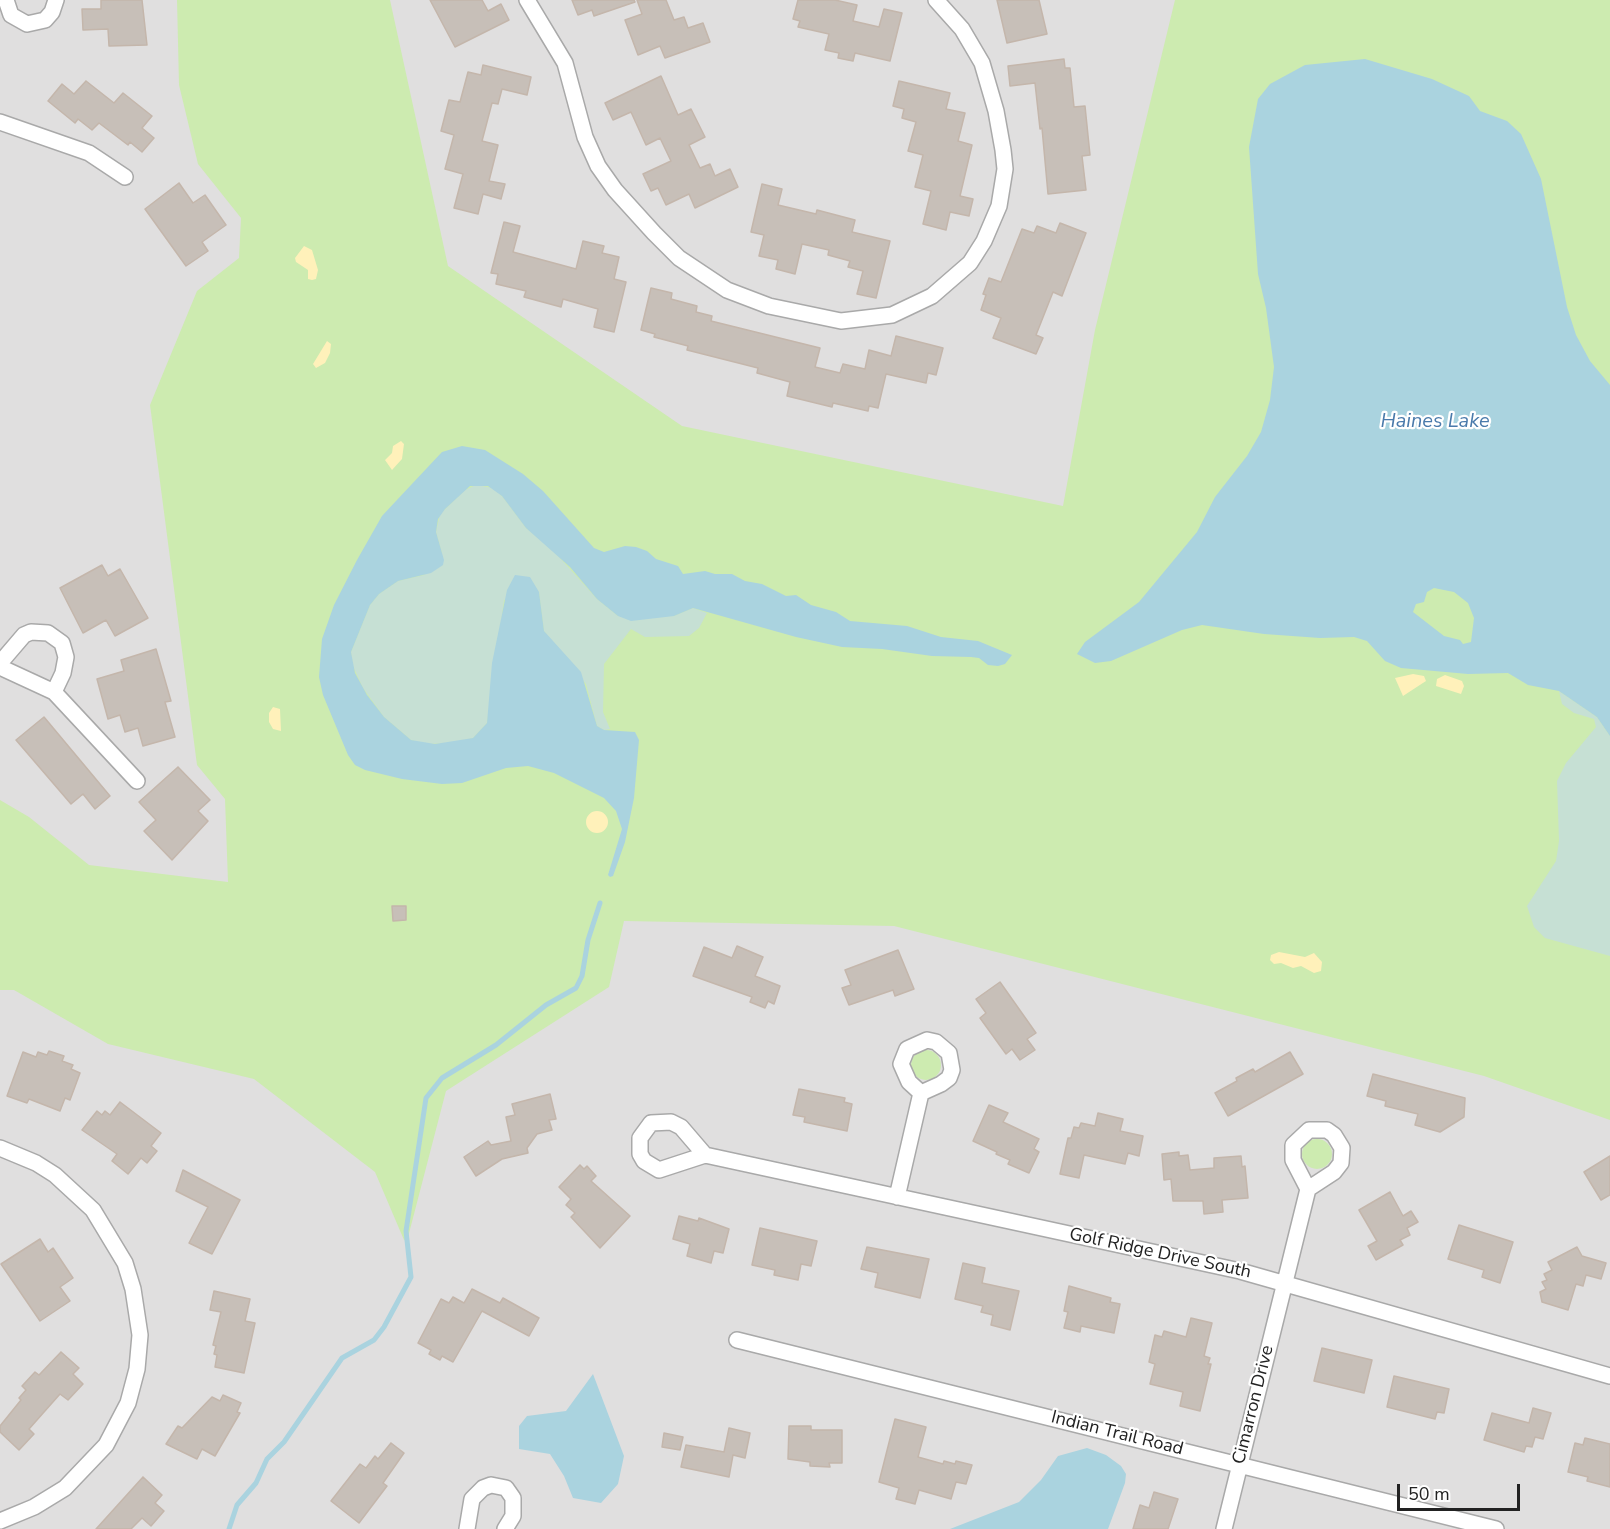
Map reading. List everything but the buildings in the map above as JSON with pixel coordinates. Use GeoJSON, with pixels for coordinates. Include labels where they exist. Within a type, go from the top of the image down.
{"type":"FeatureCollection","features":[{"type":"Feature","properties":{"kind":"street"},"geometry":{"type":"LineString","coordinates":[[6,0],[11,15],[27,24],[45,20],[52,12],[56,0]]}},
{"type":"Feature","properties":{"kind":"street"},"geometry":{"type":"LineString","coordinates":[[527,0],[565,63],[585,137],[598,165],[615,190],[654,233],[679,258],[727,290],[769,306],[841,321],[892,315],[912,307],[940,290],[962,272],[977,253],[999,206],[1005,169],[1001,130],[982,63],[962,29],[936,0]]}},
{"type":"Feature","properties":{"kind":"street"},"geometry":{"type":"LineString","coordinates":[[0,122],[88,153],[125,177]]}},
{"type":"Feature","properties":{"kind":"street"},"geometry":{"type":"LineString","coordinates":[[54,692],[63,673],[66,657],[62,644],[48,633],[31,632],[24,635],[17,640],[0,665],[54,692],[137,781]]}},
{"type":"Feature","properties":{"kind":"street"},"geometry":{"type":"LineString","coordinates":[[897,1197],[921,1094]]}},
{"type":"Feature","properties":{"kind":"street"},"geometry":{"type":"LineString","coordinates":[[0,1148],[36,1163],[55,1175],[93,1210],[126,1263],[133,1288],[140,1335],[137,1369],[131,1392],[106,1445],[65,1488],[34,1507],[0,1521]]}},
{"type":"Feature","properties":{"kind":"street","name":"Golf Ridge Drive South"},"geometry":{"type":"LineString","coordinates":[[705,1155],[1286,1282],[1610,1376]]}},
{"type":"Feature","properties":{"kind":"street","name":"Cimarron Drive"},"geometry":{"type":"LineString","coordinates":[[1224,1529],[1308,1189]]}},
{"type":"Feature","properties":{"kind":"street","name":"Indian Trail Road"},"geometry":{"type":"LineString","coordinates":[[737,1340],[1497,1529]]}},
{"type":"Feature","properties":{"kind":"street"},"geometry":{"type":"LineString","coordinates":[[467,1529],[472,1499],[483,1488],[490,1485],[506,1488],[513,1498],[513,1516],[505,1529]]}},
{"type":"Feature","properties":{"kind":"shaded area"},"geometry":{"type":"Polygon","coordinates":[[[0,0],[1610,0],[1610,1529],[0,1529],[0,0]]]}},
{"type":"Feature","properties":{"kind":"green space"},"geometry":{"type":"Polygon","coordinates":[[[177,0],[390,0],[448,266],[682,426],[1063,506],[1095,330],[1175,0],[1610,0],[1610,1120],[1484,1076],[894,926],[624,921],[609,987],[446,1091],[407,1241],[404,1240],[375,1172],[254,1079],[108,1044],[14,990],[0,990],[0,800],[29,817],[89,865],[228,882],[225,799],[197,765],[150,405],[197,291],[239,258],[241,218],[198,164],[179,85],[177,0]]]}},
{"type":"Feature","properties":{"kind":"green space"},"geometry":{"type":"Polygon","coordinates":[[[476,485],[493,488],[502,496],[526,528],[551,548],[597,599],[618,616],[674,616],[693,608],[707,613],[699,628],[689,636],[645,637],[631,629],[604,664],[603,712],[610,729],[604,730],[597,726],[586,684],[544,631],[539,592],[504,600],[487,723],[473,738],[451,743],[427,744],[411,740],[384,717],[363,688],[353,666],[351,652],[370,605],[379,594],[398,581],[424,575],[442,553],[436,532],[440,514],[465,490],[476,485]]]}},
{"type":"Feature","properties":{"kind":"green space"},"geometry":{"type":"Polygon","coordinates":[[[1559,691],[1597,717],[1610,736],[1610,956],[1545,938],[1534,927],[1527,906],[1556,861],[1559,841],[1557,781],[1566,763],[1596,727],[1594,719],[1574,713],[1562,704],[1559,691]]]}},
{"type":"Feature","properties":{"kind":"green space"},"geometry":{"type":"Polygon","coordinates":[[[926,1050],[937,1054],[941,1065],[937,1076],[926,1080],[915,1076],[911,1065],[915,1054],[926,1050]]]}},
{"type":"Feature","properties":{"kind":"green space"},"geometry":{"type":"Polygon","coordinates":[[[1317,1139],[1328,1143],[1332,1154],[1328,1165],[1317,1169],[1306,1165],[1302,1154],[1306,1143],[1317,1139]]]}},
{"type":"Feature","properties":{"kind":"sand"},"geometry":{"type":"Polygon","coordinates":[[[304,246],[312,250],[318,270],[316,279],[308,279],[308,270],[296,262],[295,258],[304,246]]]}},
{"type":"Feature","properties":{"kind":"sand"},"geometry":{"type":"Polygon","coordinates":[[[327,341],[331,344],[330,353],[325,363],[316,368],[313,364],[327,341]]]}},
{"type":"Feature","properties":{"kind":"sand"},"geometry":{"type":"Polygon","coordinates":[[[401,441],[404,444],[402,459],[392,470],[385,460],[392,453],[393,446],[401,441]]]}},
{"type":"Feature","properties":{"kind":"sand"},"geometry":{"type":"Polygon","coordinates":[[[1413,674],[1424,676],[1426,681],[1403,696],[1395,678],[1413,674]]]}},
{"type":"Feature","properties":{"kind":"sand"},"geometry":{"type":"Polygon","coordinates":[[[1445,675],[1462,681],[1464,686],[1461,694],[1436,686],[1437,679],[1445,675]]]}},
{"type":"Feature","properties":{"kind":"sand"},"geometry":{"type":"Polygon","coordinates":[[[273,707],[280,709],[281,731],[273,729],[269,722],[269,713],[273,707]]]}},
{"type":"Feature","properties":{"kind":"sand"},"geometry":{"type":"Polygon","coordinates":[[[597,811],[605,814],[608,822],[605,830],[597,833],[589,830],[586,822],[589,814],[597,811]]]}},
{"type":"Feature","properties":{"kind":"sand"},"geometry":{"type":"Polygon","coordinates":[[[1279,952],[1305,957],[1314,953],[1322,962],[1321,971],[1314,973],[1301,966],[1293,968],[1281,963],[1274,964],[1270,960],[1271,955],[1279,952]]]}},
{"type":"Feature","properties":{"kind":"water","name":"Haines Lake"},"geometry":{"type":"Polygon","coordinates":[[[1365,59],[1432,79],[1469,96],[1480,111],[1507,121],[1521,134],[1541,179],[1567,307],[1576,335],[1590,361],[1610,385],[1610,736],[1597,717],[1559,691],[1528,685],[1508,673],[1468,674],[1401,668],[1385,661],[1367,641],[1354,637],[1320,638],[1264,634],[1202,625],[1182,630],[1111,661],[1095,663],[1077,654],[1085,642],[1139,602],[1197,532],[1215,497],[1247,456],[1261,432],[1270,400],[1274,367],[1266,308],[1258,274],[1249,147],[1258,99],[1270,84],[1305,65],[1365,59]],[[1434,588],[1427,592],[1424,602],[1416,604],[1413,612],[1444,636],[1460,640],[1463,644],[1471,642],[1474,618],[1468,603],[1454,592],[1434,588]]]}},
{"type":"Feature","properties":{"kind":"water"},"geometry":{"type":"Polygon","coordinates":[[[462,446],[485,450],[523,474],[543,491],[594,548],[604,552],[625,546],[636,547],[647,551],[656,559],[678,566],[683,574],[705,571],[715,574],[732,574],[745,581],[762,584],[786,596],[796,595],[811,605],[836,612],[850,621],[907,626],[941,637],[978,641],[1012,655],[1005,664],[998,666],[988,665],[979,658],[971,657],[932,656],[882,649],[842,647],[796,637],[693,608],[674,616],[631,621],[618,616],[597,599],[570,567],[526,528],[502,496],[488,486],[470,486],[445,509],[438,519],[436,532],[444,560],[443,565],[431,573],[398,581],[379,594],[370,605],[351,652],[355,673],[367,695],[384,717],[411,740],[435,744],[473,738],[487,723],[492,663],[507,590],[515,575],[530,577],[539,592],[544,631],[581,672],[597,726],[604,730],[635,732],[639,740],[634,798],[625,842],[613,876],[610,877],[608,875],[622,829],[616,811],[604,798],[554,773],[528,766],[506,768],[462,783],[442,784],[402,779],[365,770],[355,765],[348,755],[323,695],[319,677],[322,639],[334,605],[357,560],[382,516],[442,452],[462,446]]]}},
{"type":"Feature","properties":{"kind":"water"},"geometry":{"type":"Polygon","coordinates":[[[593,1374],[624,1456],[618,1484],[601,1503],[573,1498],[564,1476],[550,1454],[519,1449],[519,1426],[527,1416],[566,1411],[593,1374]]]}},
{"type":"Feature","properties":{"kind":"water"},"geometry":{"type":"Polygon","coordinates":[[[1087,1448],[1106,1455],[1121,1466],[1126,1474],[1125,1483],[1108,1529],[950,1529],[1019,1502],[1041,1480],[1058,1456],[1087,1448]]]}},
{"type":"Feature","properties":{"kind":"waterway"},"geometry":{"type":"LineString","coordinates":[[229,1529],[237,1505],[256,1483],[267,1459],[284,1442],[342,1358],[374,1340],[384,1327],[411,1277],[406,1231],[426,1098],[442,1078],[496,1045],[546,1005],[576,988],[582,976],[588,940],[600,903]]}}]}
